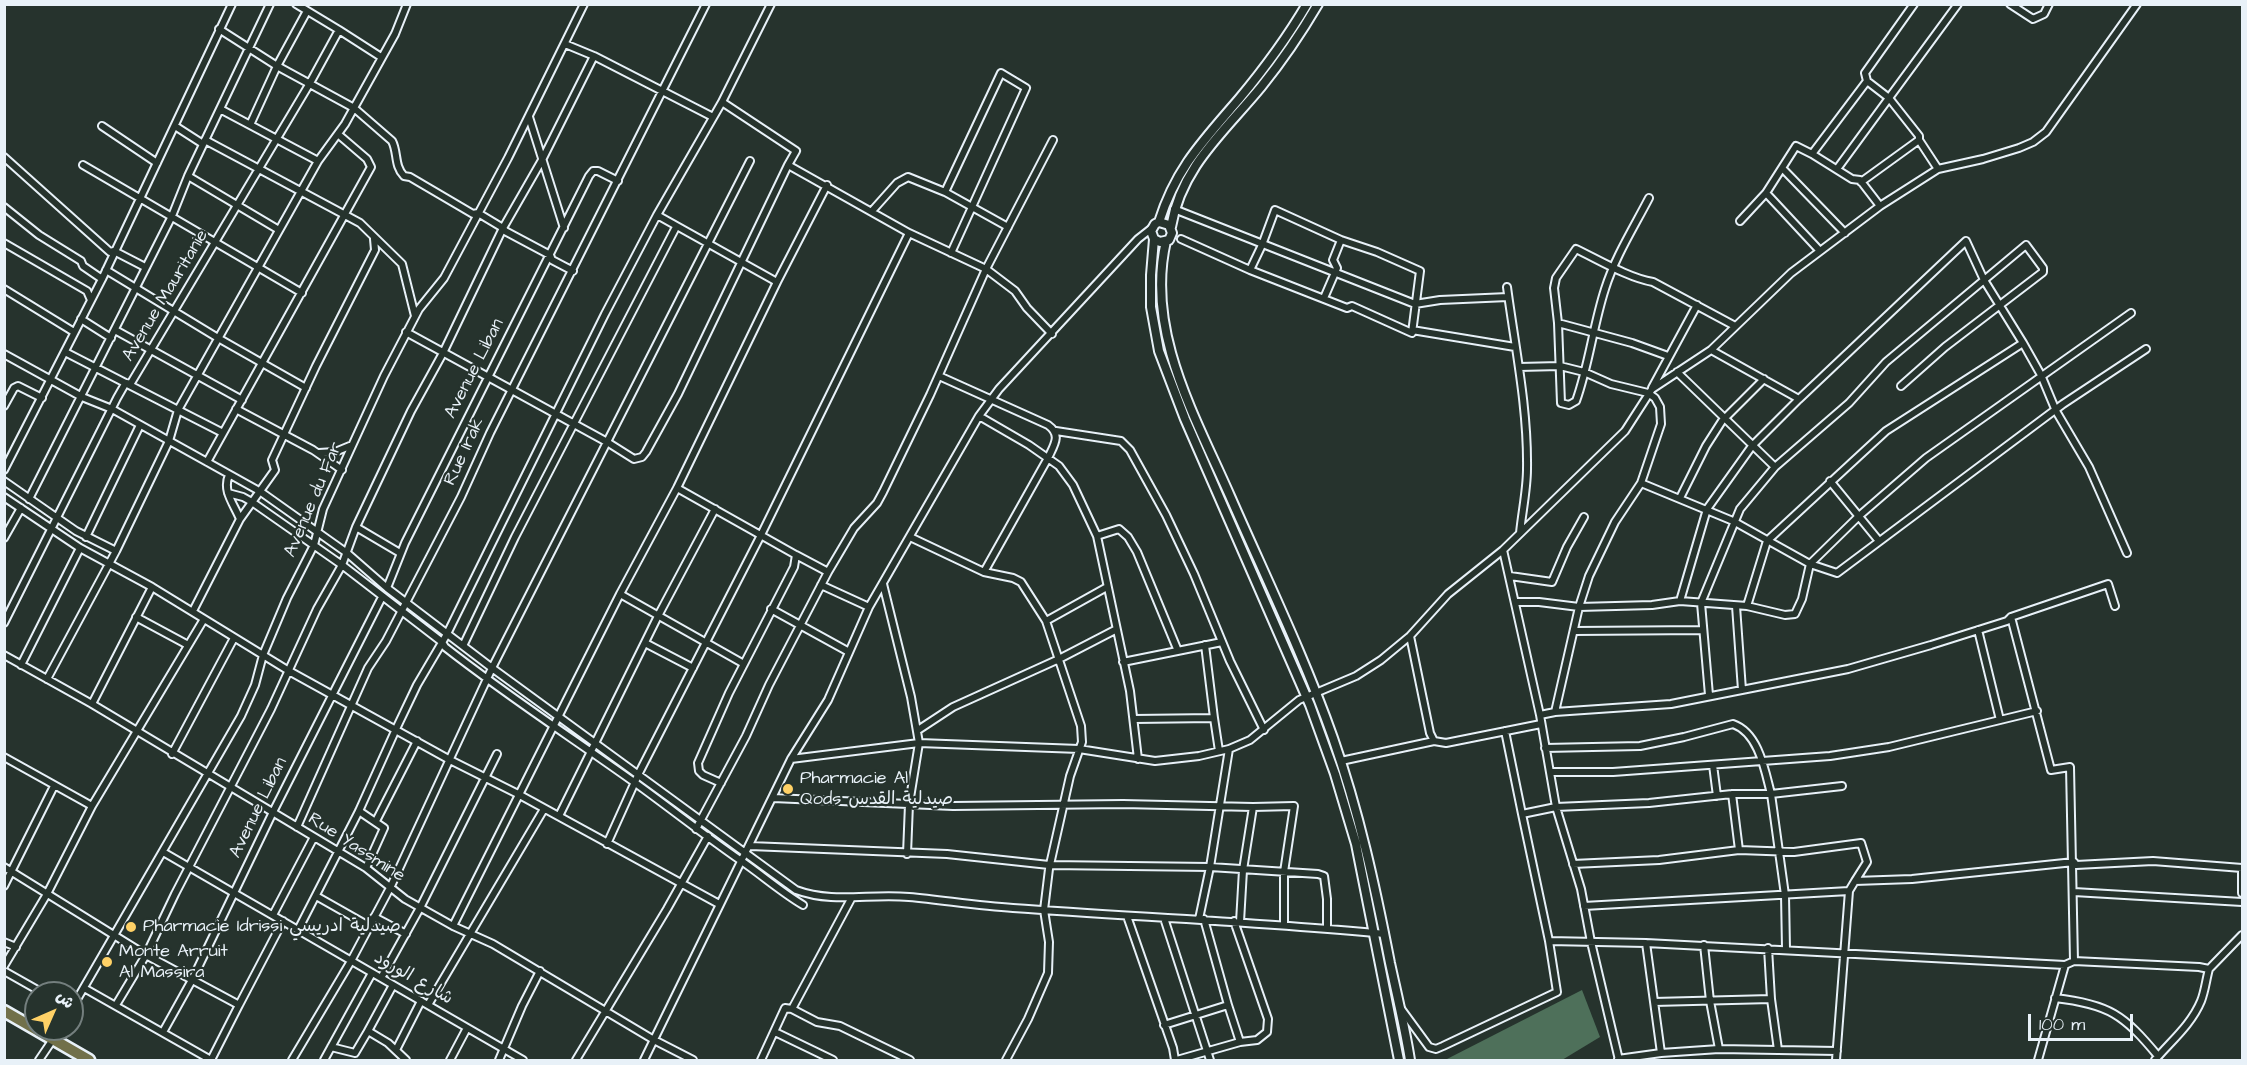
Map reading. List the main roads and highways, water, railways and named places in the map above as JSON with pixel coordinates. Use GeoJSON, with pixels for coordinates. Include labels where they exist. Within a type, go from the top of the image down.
{"type":"FeatureCollection","features":[{"type":"Feature","properties":{"kind":"main road"},"geometry":{"type":"LineString","coordinates":[[4,1011],[89,1060]]}},
{"type":"Feature","properties":{"kind":"place","name":"Pharmacie Al Qods صيدلية القدس"},"geometry":{"type":"Point","coordinates":[788,789]}},
{"type":"Feature","properties":{"kind":"place","name":"Pharmacie Idrissi صيدلية ادريسي"},"geometry":{"type":"Point","coordinates":[131,927]}},
{"type":"Feature","properties":{"kind":"place","name":"Monte Arruit Al Massira"},"geometry":{"type":"Point","coordinates":[107,962]}}]}
